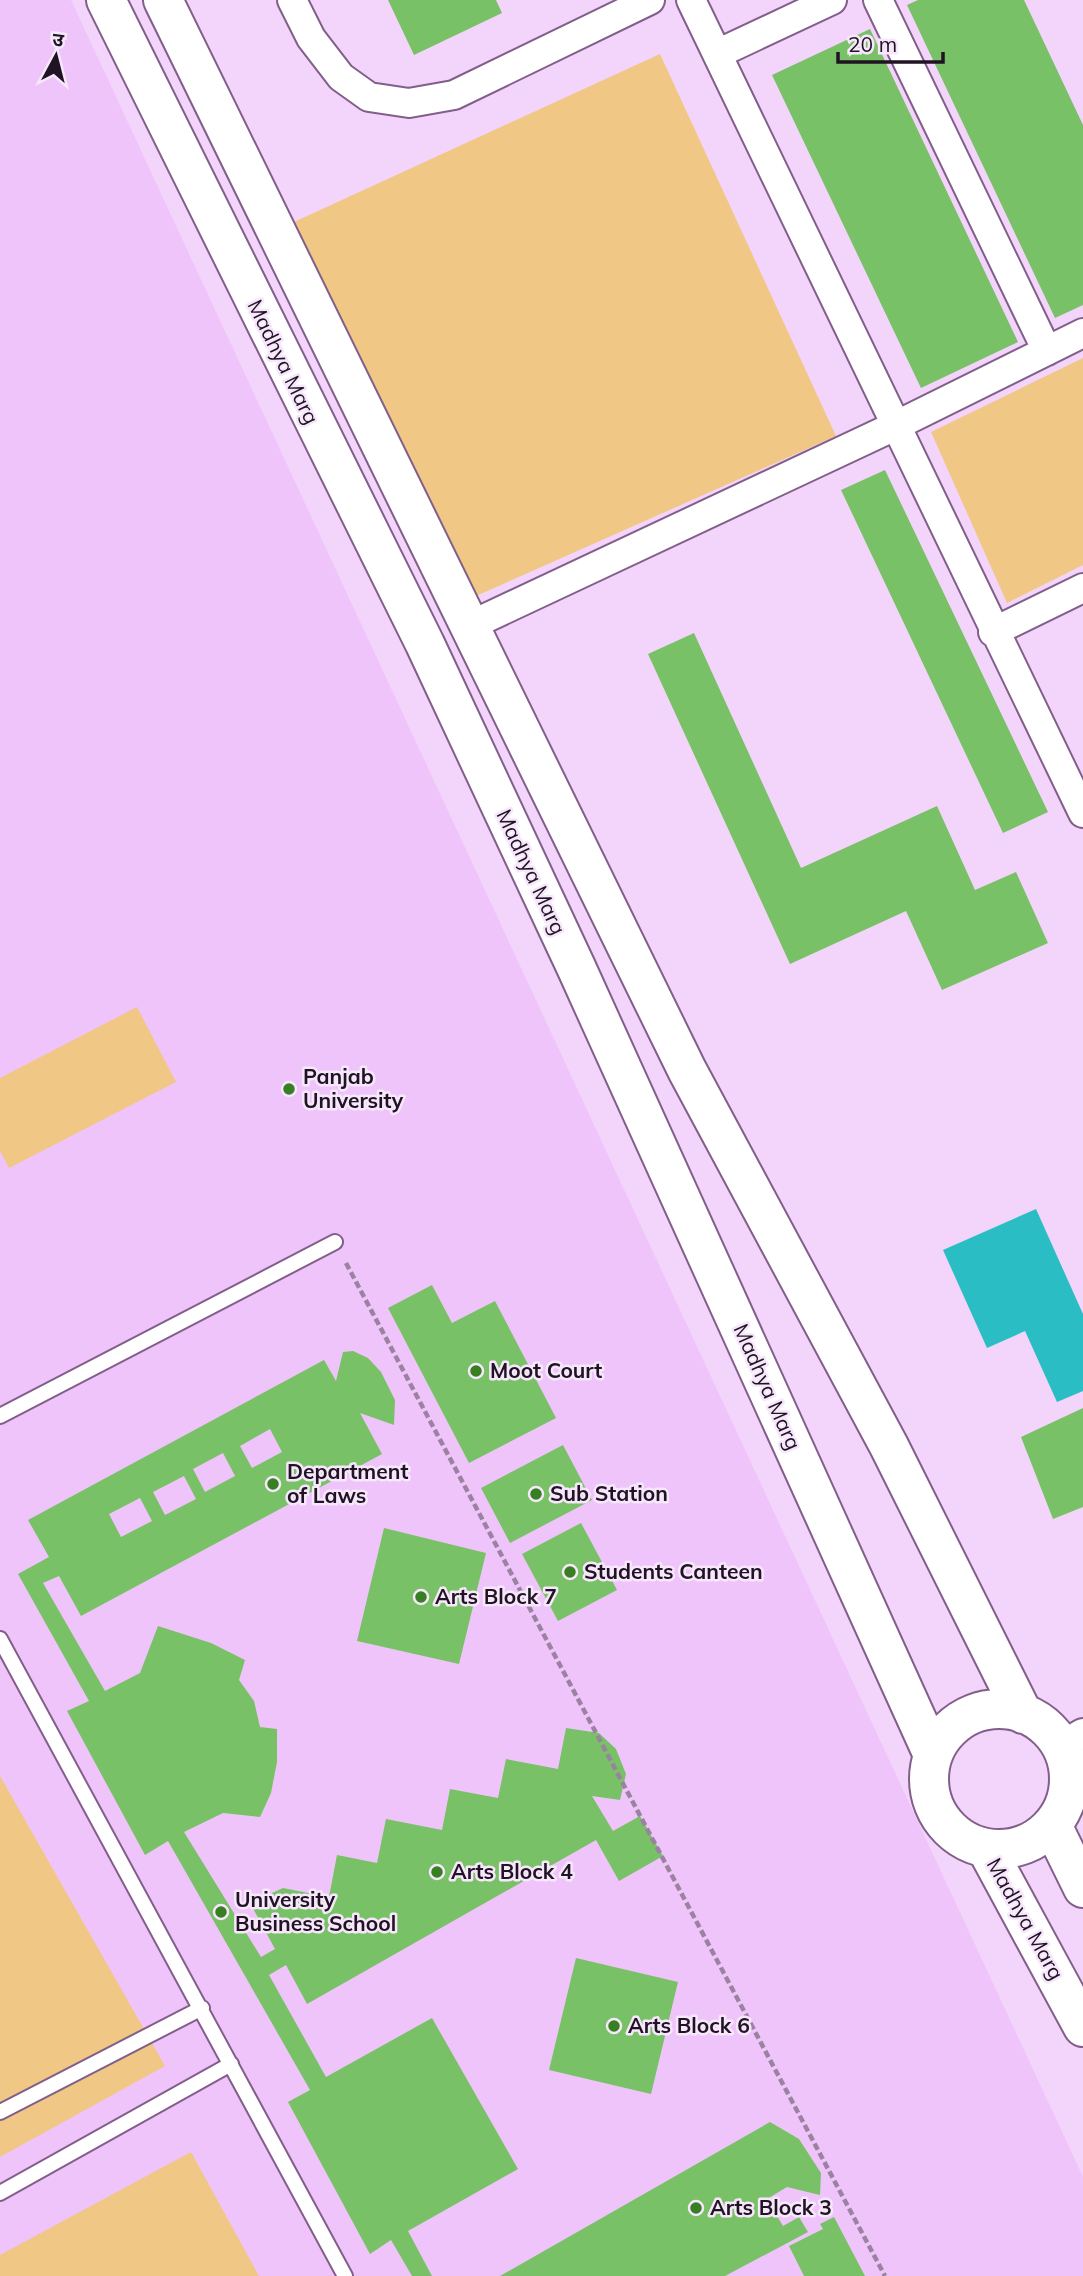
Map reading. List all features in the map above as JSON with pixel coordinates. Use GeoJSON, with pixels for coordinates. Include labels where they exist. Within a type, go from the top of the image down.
{"type":"FeatureCollection","features":[{"type":"Feature","properties":{"kind":"main road","name":"Madhya Marg"},"geometry":{"type":"LineString","coordinates":[[106,0],[425,644],[576,967],[933,1755]]}},
{"type":"Feature","properties":{"kind":"main road"},"geometry":{"type":"LineString","coordinates":[[163,0],[687,1070],[889,1446],[1023,1714]]}},
{"type":"Feature","properties":{"kind":"main road"},"geometry":{"type":"LineString","coordinates":[[1002,1709],[1023,1714],[1072,1739],[1069,1789],[1063,1809],[1052,1825],[1034,1840],[1011,1848],[986,1848],[963,1840],[945,1824],[933,1803],[928,1779],[933,1755],[944,1736],[960,1721],[979,1712],[1002,1709]]}},
{"type":"Feature","properties":{"kind":"main road"},"geometry":{"type":"LineString","coordinates":[[1052,1825],[1083,1888]]}},
{"type":"Feature","properties":{"kind":"main road","name":"Madhya Marg"},"geometry":{"type":"LineString","coordinates":[[986,1848],[1083,2027]]}},
{"type":"Feature","properties":{"kind":"street"},"geometry":{"type":"LineString","coordinates":[[292,0],[311,38],[341,77],[369,97],[409,103],[454,94],[650,0]]}},
{"type":"Feature","properties":{"kind":"street"},"geometry":{"type":"LineString","coordinates":[[691,0],[993,632],[1083,813]]}},
{"type":"Feature","properties":{"kind":"street"},"geometry":{"type":"LineString","coordinates":[[717,54],[832,0]]}},
{"type":"Feature","properties":{"kind":"street"},"geometry":{"type":"LineString","coordinates":[[878,0],[1047,351]]}},
{"type":"Feature","properties":{"kind":"street"},"geometry":{"type":"LineString","coordinates":[[469,626],[895,426],[1083,333]]}},
{"type":"Feature","properties":{"kind":"street"},"geometry":{"type":"LineString","coordinates":[[993,632],[1083,588]]}},
{"type":"Feature","properties":{"kind":"lane"},"geometry":{"type":"LineString","coordinates":[[0,1416],[335,1242]]}},
{"type":"Feature","properties":{"kind":"lane"},"geometry":{"type":"LineString","coordinates":[[0,1639],[345,2276]]}},
{"type":"Feature","properties":{"kind":"lane"},"geometry":{"type":"LineString","coordinates":[[0,2112],[202,2008]]}},
{"type":"Feature","properties":{"kind":"lane"},"geometry":{"type":"LineString","coordinates":[[0,2193],[231,2064]]}},
{"type":"Feature","properties":{"kind":"path"},"geometry":{"type":"LineString","coordinates":[[335,1242],[885,2276]]}},
{"type":"Feature","properties":{"kind":"shaded area","name":"Panjab University"},"geometry":{"type":"Polygon","coordinates":[[[0,0],[71,0],[1083,2177],[1083,2276],[0,2276],[0,0]]]}},
{"type":"Feature","properties":{"kind":"shaded area"},"geometry":{"type":"Polygon","coordinates":[[[660,54],[836,436],[476,596],[294,222],[660,54]]]}},
{"type":"Feature","properties":{"kind":"shaded area"},"geometry":{"type":"Polygon","coordinates":[[[1083,358],[1083,565],[1007,603],[931,432],[1083,358]]]}},
{"type":"Feature","properties":{"kind":"shaded area"},"geometry":{"type":"Polygon","coordinates":[[[137,1007],[176,1082],[9,1168],[0,1151],[0,1078],[137,1007]]]}},
{"type":"Feature","properties":{"kind":"shaded area"},"geometry":{"type":"Polygon","coordinates":[[[1036,1209],[1083,1314],[1083,1391],[1057,1402],[1025,1331],[987,1348],[943,1250],[1036,1209]]]}},
{"type":"Feature","properties":{"kind":"shaded area"},"geometry":{"type":"Polygon","coordinates":[[[0,1776],[165,2066],[0,2157],[0,1776]]]}},
{"type":"Feature","properties":{"kind":"shaded area"},"geometry":{"type":"Polygon","coordinates":[[[191,2152],[259,2276],[0,2276],[0,2255],[191,2152]]]}},
{"type":"Feature","properties":{"kind":"building"},"geometry":{"type":"Polygon","coordinates":[[[388,0],[496,0],[502,13],[414,55],[388,0]]]}},
{"type":"Feature","properties":{"kind":"building"},"geometry":{"type":"Polygon","coordinates":[[[918,0],[1024,0],[1083,125],[1083,305],[1055,318],[907,5],[918,0]]]}},
{"type":"Feature","properties":{"kind":"building"},"geometry":{"type":"Polygon","coordinates":[[[870,29],[1018,342],[921,388],[772,75],[870,29]]]}},
{"type":"Feature","properties":{"kind":"building"},"geometry":{"type":"Polygon","coordinates":[[[885,470],[1048,812],[1003,833],[841,490],[885,470]]]}},
{"type":"Feature","properties":{"kind":"building"},"geometry":{"type":"Polygon","coordinates":[[[694,633],[801,868],[937,806],[975,890],[1016,872],[1048,943],[942,990],[906,911],[790,964],[648,654],[694,633]]]}},
{"type":"Feature","properties":{"kind":"building","name":"Moot Court"},"geometry":{"type":"Polygon","coordinates":[[[432,1285],[452,1323],[495,1301],[556,1418],[469,1463],[388,1308],[432,1285]]]}},
{"type":"Feature","properties":{"kind":"building"},"geometry":{"type":"Polygon","coordinates":[[[353,1351],[368,1358],[381,1372],[395,1400],[394,1425],[360,1413],[382,1454],[81,1616],[59,1576],[43,1583],[105,1691],[140,1673],[158,1626],[211,1643],[245,1660],[239,1680],[254,1701],[260,1727],[277,1729],[277,1762],[271,1793],[260,1817],[223,1813],[184,1832],[261,1957],[275,1949],[250,1903],[283,1888],[329,1897],[337,1855],[377,1863],[386,1819],[442,1830],[450,1789],[498,1798],[506,1759],[558,1769],[566,1728],[599,1733],[616,1749],[626,1774],[620,1800],[592,1796],[613,1831],[640,1816],[663,1856],[619,1881],[596,1840],[307,2004],[286,1965],[269,1975],[326,2077],[432,2018],[518,2169],[408,2231],[432,2276],[412,2276],[391,2240],[370,2254],[288,2102],[310,2090],[168,1841],[145,1855],[67,1711],[89,1701],[18,1574],[49,1557],[28,1520],[324,1360],[336,1381],[343,1352],[353,1351]],[[270,1429],[240,1446],[252,1468],[282,1452],[270,1429]],[[223,1453],[193,1469],[205,1492],[235,1476],[223,1453]],[[184,1476],[153,1492],[165,1515],[196,1499],[184,1476]],[[140,1498],[109,1514],[121,1537],[152,1521],[140,1498]]]}},
{"type":"Feature","properties":{"kind":"building"},"geometry":{"type":"Polygon","coordinates":[[[1083,1408],[1083,1507],[1053,1519],[1021,1437],[1083,1408]]]}},
{"type":"Feature","properties":{"kind":"building","name":"Sub Station"},"geometry":{"type":"Polygon","coordinates":[[[563,1445],[592,1500],[510,1543],[481,1488],[563,1445]]]}},
{"type":"Feature","properties":{"kind":"building","name":"Students Canteen"},"geometry":{"type":"Polygon","coordinates":[[[581,1523],[617,1590],[558,1621],[522,1554],[581,1523]]]}},
{"type":"Feature","properties":{"kind":"building","name":"Arts Block 7"},"geometry":{"type":"Polygon","coordinates":[[[384,1528],[486,1553],[459,1664],[357,1641],[384,1528]]]}},
{"type":"Feature","properties":{"kind":"building","name":"Arts Block 6"},"geometry":{"type":"Polygon","coordinates":[[[576,1958],[678,1982],[651,2094],[549,2070],[576,1958]]]}},
{"type":"Feature","properties":{"kind":"building","name":"Arts Block 3"},"geometry":{"type":"Polygon","coordinates":[[[770,2122],[799,2139],[821,2173],[820,2195],[787,2187],[767,2199],[783,2226],[799,2217],[808,2232],[725,2276],[500,2276],[770,2122]]]}},
{"type":"Feature","properties":{"kind":"building"},"geometry":{"type":"Polygon","coordinates":[[[834,2217],[865,2276],[804,2276],[789,2246],[823,2229],[820,2224],[834,2217]]]}},
{"type":"Feature","properties":{"kind":"place","name":"Panjab University"},"geometry":{"type":"Point","coordinates":[289,1089]}},
{"type":"Feature","properties":{"kind":"place","name":"Moot Court"},"geometry":{"type":"Point","coordinates":[476,1371]}},
{"type":"Feature","properties":{"kind":"place","name":"Department of Laws"},"geometry":{"type":"Point","coordinates":[273,1484]}},
{"type":"Feature","properties":{"kind":"place","name":"Sub Station"},"geometry":{"type":"Point","coordinates":[536,1494]}},
{"type":"Feature","properties":{"kind":"place","name":"Students Canteen"},"geometry":{"type":"Point","coordinates":[570,1572]}},
{"type":"Feature","properties":{"kind":"place","name":"Arts Block 7"},"geometry":{"type":"Point","coordinates":[421,1597]}},
{"type":"Feature","properties":{"kind":"place","name":"Arts Block 4"},"geometry":{"type":"Point","coordinates":[437,1872]}},
{"type":"Feature","properties":{"kind":"place","name":"University Business School"},"geometry":{"type":"Point","coordinates":[221,1912]}},
{"type":"Feature","properties":{"kind":"place","name":"Arts Block 6"},"geometry":{"type":"Point","coordinates":[614,2026]}},
{"type":"Feature","properties":{"kind":"place","name":"Arts Block 3"},"geometry":{"type":"Point","coordinates":[696,2208]}}]}
